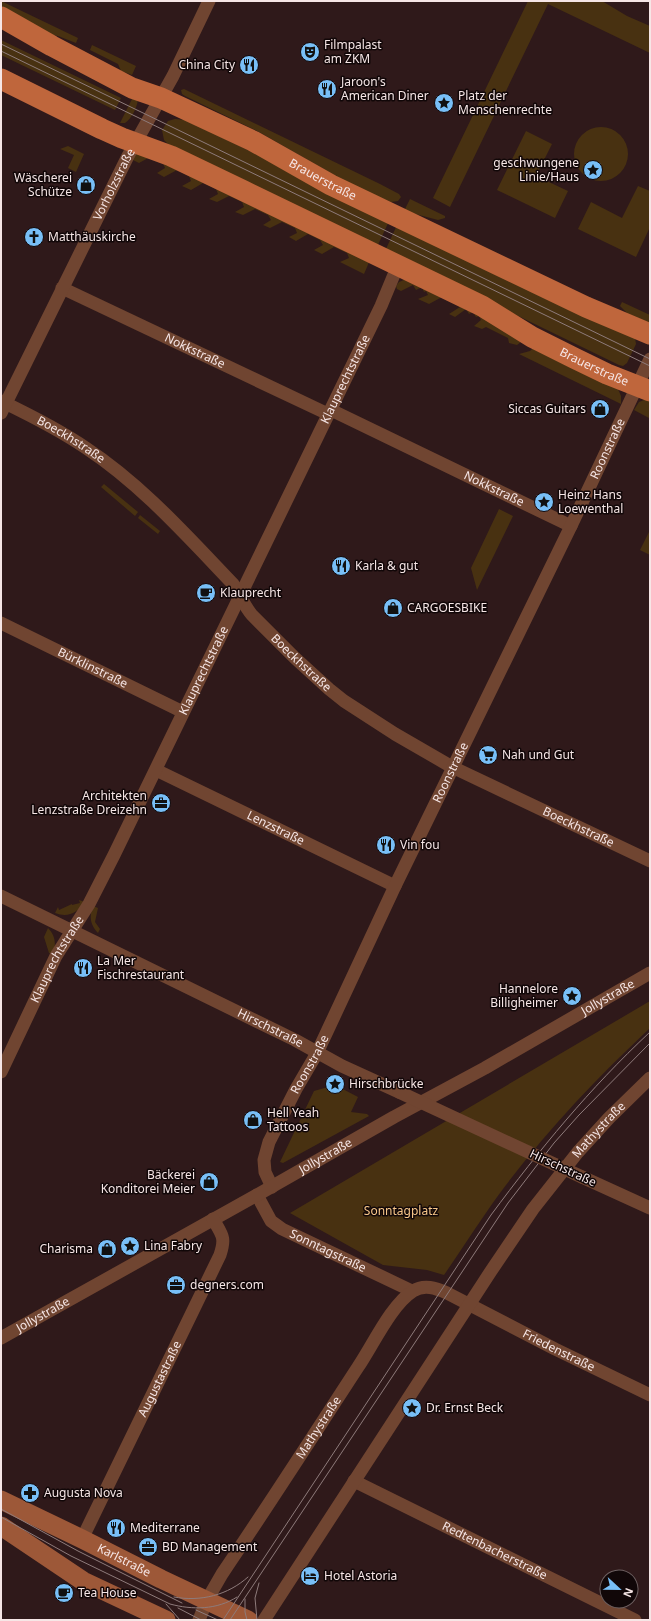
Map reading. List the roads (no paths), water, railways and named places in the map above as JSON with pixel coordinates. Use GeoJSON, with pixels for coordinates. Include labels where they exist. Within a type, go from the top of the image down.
{"type":"FeatureCollection","features":[{"type":"Feature","properties":{"kind":"main road","name":"Brauerstraße"},"geometry":{"type":"LineString","coordinates":[[1,17],[132,88],[161,98],[253,141],[319,179],[366,202],[586,307],[650,334]]}},
{"type":"Feature","properties":{"kind":"main road","name":"Brauerstraße"},"geometry":{"type":"LineString","coordinates":[[1,79],[102,129],[171,156],[398,265],[482,306],[532,337],[567,355],[607,374],[644,389]]}},
{"type":"Feature","properties":{"kind":"main road","name":"Karlstraße"},"geometry":{"type":"LineString","coordinates":[[1,1500],[248,1620]]}},
{"type":"Feature","properties":{"kind":"main road"},"geometry":{"type":"LineString","coordinates":[[1,1526],[83,1581],[166,1620]]}},
{"type":"Feature","properties":{"kind":"street","name":"Vorholzstraße"},"geometry":{"type":"LineString","coordinates":[[2,406],[134,142],[161,98],[209,1]]}},
{"type":"Feature","properties":{"kind":"street","name":"Klauprechtstraße"},"geometry":{"type":"LineString","coordinates":[[1,1072],[56,956],[89,904],[156,770],[381,306],[398,265]]}},
{"type":"Feature","properties":{"kind":"street","name":"Nokkstraße"},"geometry":{"type":"LineString","coordinates":[[62,288],[571,526]]}},
{"type":"Feature","properties":{"kind":"street","name":"Roonstraße"},"geometry":{"type":"LineString","coordinates":[[272,1187],[265,1172],[264,1160],[269,1142],[296,1089],[317,1053],[452,767],[571,526],[644,389],[650,359]]}},
{"type":"Feature","properties":{"kind":"street","name":"Boeckhstraße"},"geometry":{"type":"LineString","coordinates":[[2,406],[68,436],[118,471],[166,514],[233,584],[245,607],[295,658],[329,689],[378,724],[452,767],[650,861]]}},
{"type":"Feature","properties":{"kind":"street","name":"Bürklinstraße"},"geometry":{"type":"LineString","coordinates":[[1,623],[183,712]]}},
{"type":"Feature","properties":{"kind":"street","name":"Lenzstraße"},"geometry":{"type":"LineString","coordinates":[[156,770],[395,886]]}},
{"type":"Feature","properties":{"kind":"street","name":"Hirschstraße"},"geometry":{"type":"LineString","coordinates":[[1,896],[295,1040],[317,1053],[650,1208]]}},
{"type":"Feature","properties":{"kind":"street","name":"Jollystraße"},"geometry":{"type":"LineString","coordinates":[[1,1338],[272,1187],[394,1117],[485,1068],[650,973]]}},
{"type":"Feature","properties":{"kind":"street","name":"Mathystraße"},"geometry":{"type":"LineString","coordinates":[[264,1620],[517,1232],[578,1152],[650,1078]]}},
{"type":"Feature","properties":{"kind":"street","name":"Sonntagstraße"},"geometry":{"type":"LineString","coordinates":[[257,1195],[271,1221],[282,1229],[412,1291]]}},
{"type":"Feature","properties":{"kind":"street","name":"Augustastraße"},"geometry":{"type":"LineString","coordinates":[[82,1539],[220,1255],[224,1245],[224,1239],[213,1219]]}},
{"type":"Feature","properties":{"kind":"street"},"geometry":{"type":"LineString","coordinates":[[412,1291],[419,1288],[430,1287],[470,1304]]}},
{"type":"Feature","properties":{"kind":"street","name":"Mathystraße"},"geometry":{"type":"LineString","coordinates":[[198,1620],[207,1600],[222,1574],[359,1365],[395,1307],[412,1291]]}},
{"type":"Feature","properties":{"kind":"street","name":"Friedenstraße"},"geometry":{"type":"LineString","coordinates":[[470,1304],[555,1349],[650,1395]]}},
{"type":"Feature","properties":{"kind":"street","name":"Redtenbacherstraße"},"geometry":{"type":"LineString","coordinates":[[354,1481],[635,1620]]}},
{"type":"Feature","properties":{"kind":"tram line"},"geometry":{"type":"LineString","coordinates":[[1,44],[650,359]]}},
{"type":"Feature","properties":{"kind":"tram line"},"geometry":{"type":"LineString","coordinates":[[1,51],[650,366]]}},
{"type":"Feature","properties":{"kind":"tram line"},"geometry":{"type":"LineString","coordinates":[[223,1620],[491,1215],[566,1120],[606,1075],[650,1032]]}},
{"type":"Feature","properties":{"kind":"tram line"},"geometry":{"type":"LineString","coordinates":[[230,1620],[508,1203],[554,1143],[579,1115],[650,1043]]}},
{"type":"Feature","properties":{"kind":"tram line"},"geometry":{"type":"LineString","coordinates":[[1,1509],[78,1551],[182,1603]]}},
{"type":"Feature","properties":{"kind":"tram line"},"geometry":{"type":"LineString","coordinates":[[1,1517],[71,1556],[170,1604],[204,1608],[213,1607],[237,1597]]}},
{"type":"Feature","properties":{"kind":"tram line"},"geometry":{"type":"LineString","coordinates":[[174,1597],[194,1599],[214,1596],[232,1588],[248,1577]]}},
{"type":"Feature","properties":{"kind":"tram line"},"geometry":{"type":"LineString","coordinates":[[257,1620],[255,1598],[259,1583]]}},
{"type":"Feature","properties":{"kind":"tram line"},"geometry":{"type":"LineString","coordinates":[[245,1599],[245,1612],[247,1620]]}},
{"type":"Feature","properties":{"kind":"tram line"},"geometry":{"type":"LineString","coordinates":[[166,1604],[180,1620]]}},
{"type":"Feature","properties":{"kind":"tram line"},"geometry":{"type":"LineString","coordinates":[[178,1608],[201,1620]]}},
{"type":"Feature","properties":{"kind":"tram line"},"geometry":{"type":"LineString","coordinates":[[196,1610],[218,1620]]}},
{"type":"Feature","properties":{"kind":"place","name":"Filmpalast am ZKM"},"geometry":{"type":"Point","coordinates":[310,52]}},
{"type":"Feature","properties":{"kind":"place","name":"China City"},"geometry":{"type":"Point","coordinates":[249,65]}},
{"type":"Feature","properties":{"kind":"place","name":"Jaroon's American Diner"},"geometry":{"type":"Point","coordinates":[327,89]}},
{"type":"Feature","properties":{"kind":"place","name":"Platz der Menschenrechte"},"geometry":{"type":"Point","coordinates":[444,103]}},
{"type":"Feature","properties":{"kind":"place","name":"geschwungene Linie/Haus"},"geometry":{"type":"Point","coordinates":[593,170]}},
{"type":"Feature","properties":{"kind":"place","name":"Wäscherei Schütze"},"geometry":{"type":"Point","coordinates":[86,185]}},
{"type":"Feature","properties":{"kind":"place","name":"Matthäuskirche"},"geometry":{"type":"Point","coordinates":[34,237]}},
{"type":"Feature","properties":{"kind":"place","name":"Siccas Guitars"},"geometry":{"type":"Point","coordinates":[600,409]}},
{"type":"Feature","properties":{"kind":"place","name":"Heinz Hans Loewenthal"},"geometry":{"type":"Point","coordinates":[544,502]}},
{"type":"Feature","properties":{"kind":"place","name":"Karla & gut"},"geometry":{"type":"Point","coordinates":[341,566]}},
{"type":"Feature","properties":{"kind":"place","name":"Klauprecht"},"geometry":{"type":"Point","coordinates":[206,593]}},
{"type":"Feature","properties":{"kind":"place","name":"CARGOESBIKE"},"geometry":{"type":"Point","coordinates":[393,608]}},
{"type":"Feature","properties":{"kind":"place","name":"Nah und Gut"},"geometry":{"type":"Point","coordinates":[488,755]}},
{"type":"Feature","properties":{"kind":"place","name":"Architekten Lenzstraße Dreizehn"},"geometry":{"type":"Point","coordinates":[161,803]}},
{"type":"Feature","properties":{"kind":"place","name":"Vin fou"},"geometry":{"type":"Point","coordinates":[386,845]}},
{"type":"Feature","properties":{"kind":"place","name":"La Mer Fischrestaurant"},"geometry":{"type":"Point","coordinates":[83,968]}},
{"type":"Feature","properties":{"kind":"place","name":"Hannelore Billigheimer"},"geometry":{"type":"Point","coordinates":[572,996]}},
{"type":"Feature","properties":{"kind":"place","name":"Hirschbrücke"},"geometry":{"type":"Point","coordinates":[335,1084]}},
{"type":"Feature","properties":{"kind":"place","name":"Hell Yeah Tattoos"},"geometry":{"type":"Point","coordinates":[253,1120]}},
{"type":"Feature","properties":{"kind":"place","name":"Bäckerei Konditorei Meier"},"geometry":{"type":"Point","coordinates":[209,1182]}},
{"type":"Feature","properties":{"kind":"place","name":"Lina Fabry"},"geometry":{"type":"Point","coordinates":[130,1246]}},
{"type":"Feature","properties":{"kind":"place","name":"Charisma"},"geometry":{"type":"Point","coordinates":[107,1249]}},
{"type":"Feature","properties":{"kind":"place","name":"degners.com"},"geometry":{"type":"Point","coordinates":[176,1285]}},
{"type":"Feature","properties":{"kind":"place","name":"Dr. Ernst Beck"},"geometry":{"type":"Point","coordinates":[412,1408]}},
{"type":"Feature","properties":{"kind":"place","name":"Augusta Nova"},"geometry":{"type":"Point","coordinates":[30,1493]}},
{"type":"Feature","properties":{"kind":"place","name":"Mediterrane"},"geometry":{"type":"Point","coordinates":[116,1528]}},
{"type":"Feature","properties":{"kind":"place","name":"BD Management"},"geometry":{"type":"Point","coordinates":[148,1547]}},
{"type":"Feature","properties":{"kind":"place","name":"Hotel Astoria"},"geometry":{"type":"Point","coordinates":[310,1576]}},
{"type":"Feature","properties":{"kind":"place","name":"Tea House"},"geometry":{"type":"Point","coordinates":[64,1593]}},
{"type":"Feature","properties":{"kind":"park label","name":"Sonntagplatz"},"geometry":{"type":"Point","coordinates":[401,1211]}}]}
